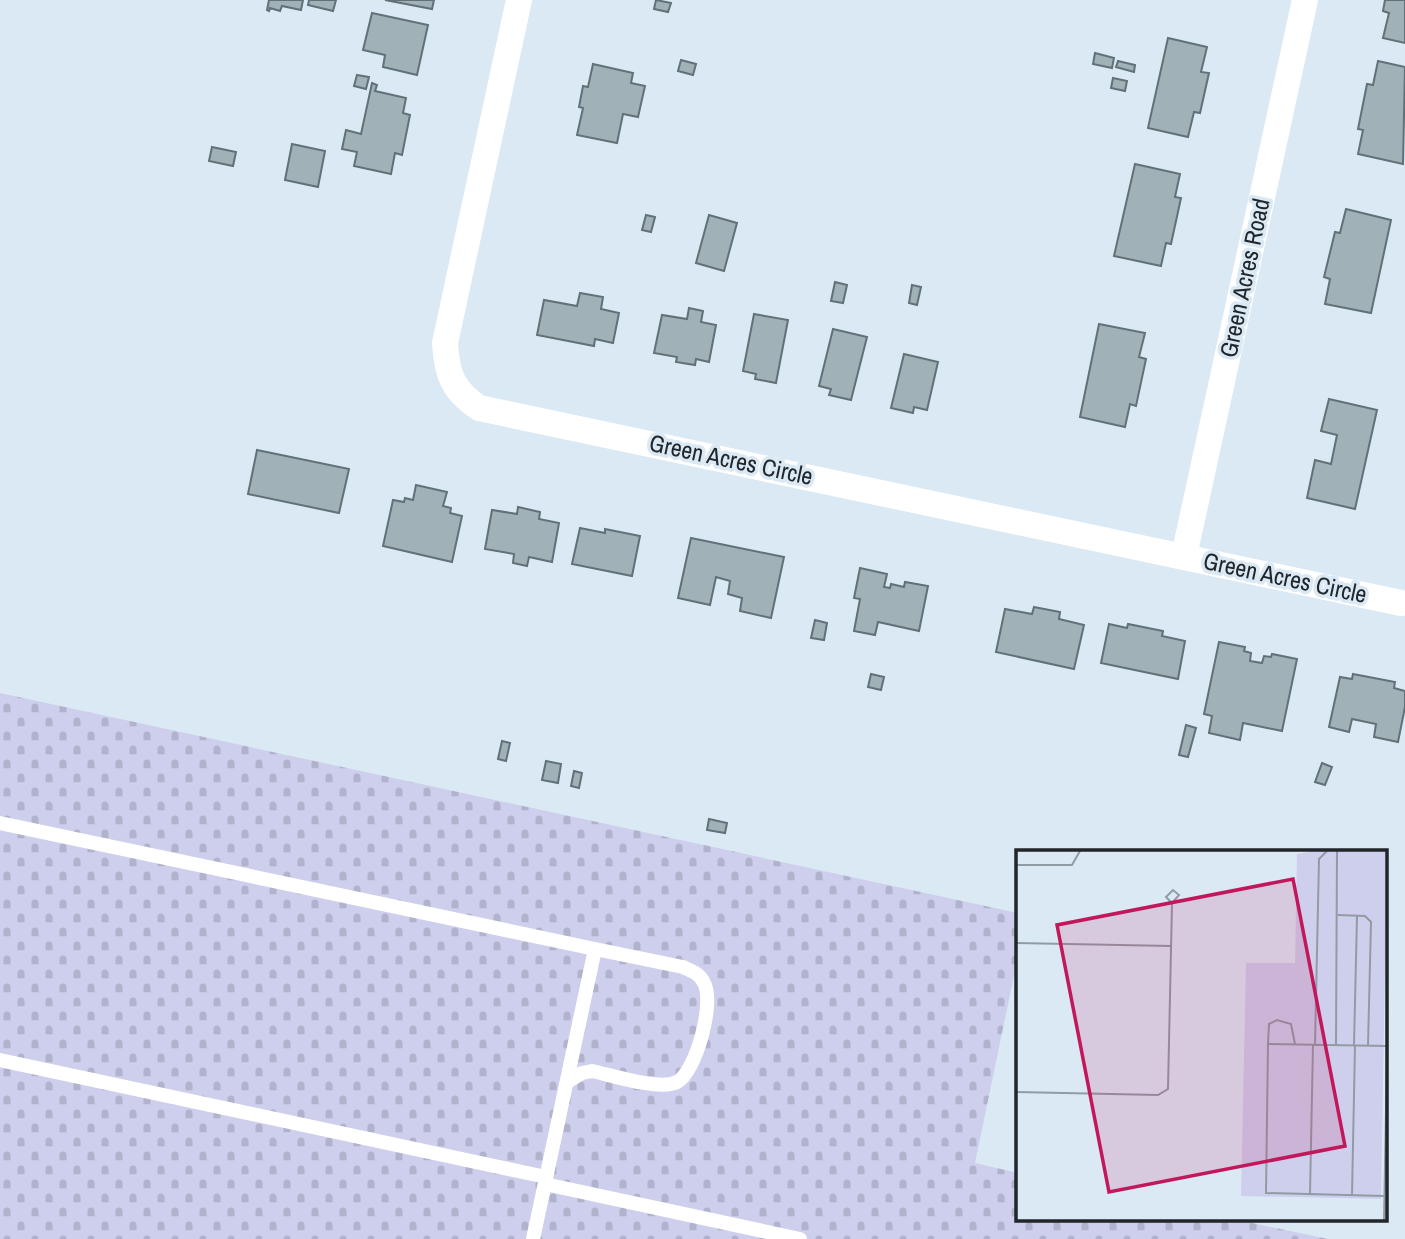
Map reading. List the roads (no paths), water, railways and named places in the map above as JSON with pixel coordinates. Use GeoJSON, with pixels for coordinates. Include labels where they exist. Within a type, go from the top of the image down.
{"type":"FeatureCollection","features":[{"type":"Feature","properties":{"kind":"street","name":"Green Acres Circle"},"geometry":{"type":"LineString","coordinates":[[519,0],[445,342],[446,366],[454,384],[465,398],[479,408],[1184,556],[1404,608]]}},
{"type":"Feature","properties":{"kind":"street","name":"Green Acres Road"},"geometry":{"type":"LineString","coordinates":[[1184,556],[1305,0]]}},
{"type":"Feature","properties":{"kind":"lane"},"geometry":{"type":"LineString","coordinates":[[0,823],[683,967],[696,973],[705,984],[708,998],[707,1016],[690,1071],[675,1084],[663,1086],[592,1071],[582,1073],[567,1082]]}},
{"type":"Feature","properties":{"kind":"lane"},"geometry":{"type":"LineString","coordinates":[[533,1239],[596,950]]}},
{"type":"Feature","properties":{"kind":"lane"},"geometry":{"type":"LineString","coordinates":[[0,1060],[546,1180],[800,1239]]}}]}
